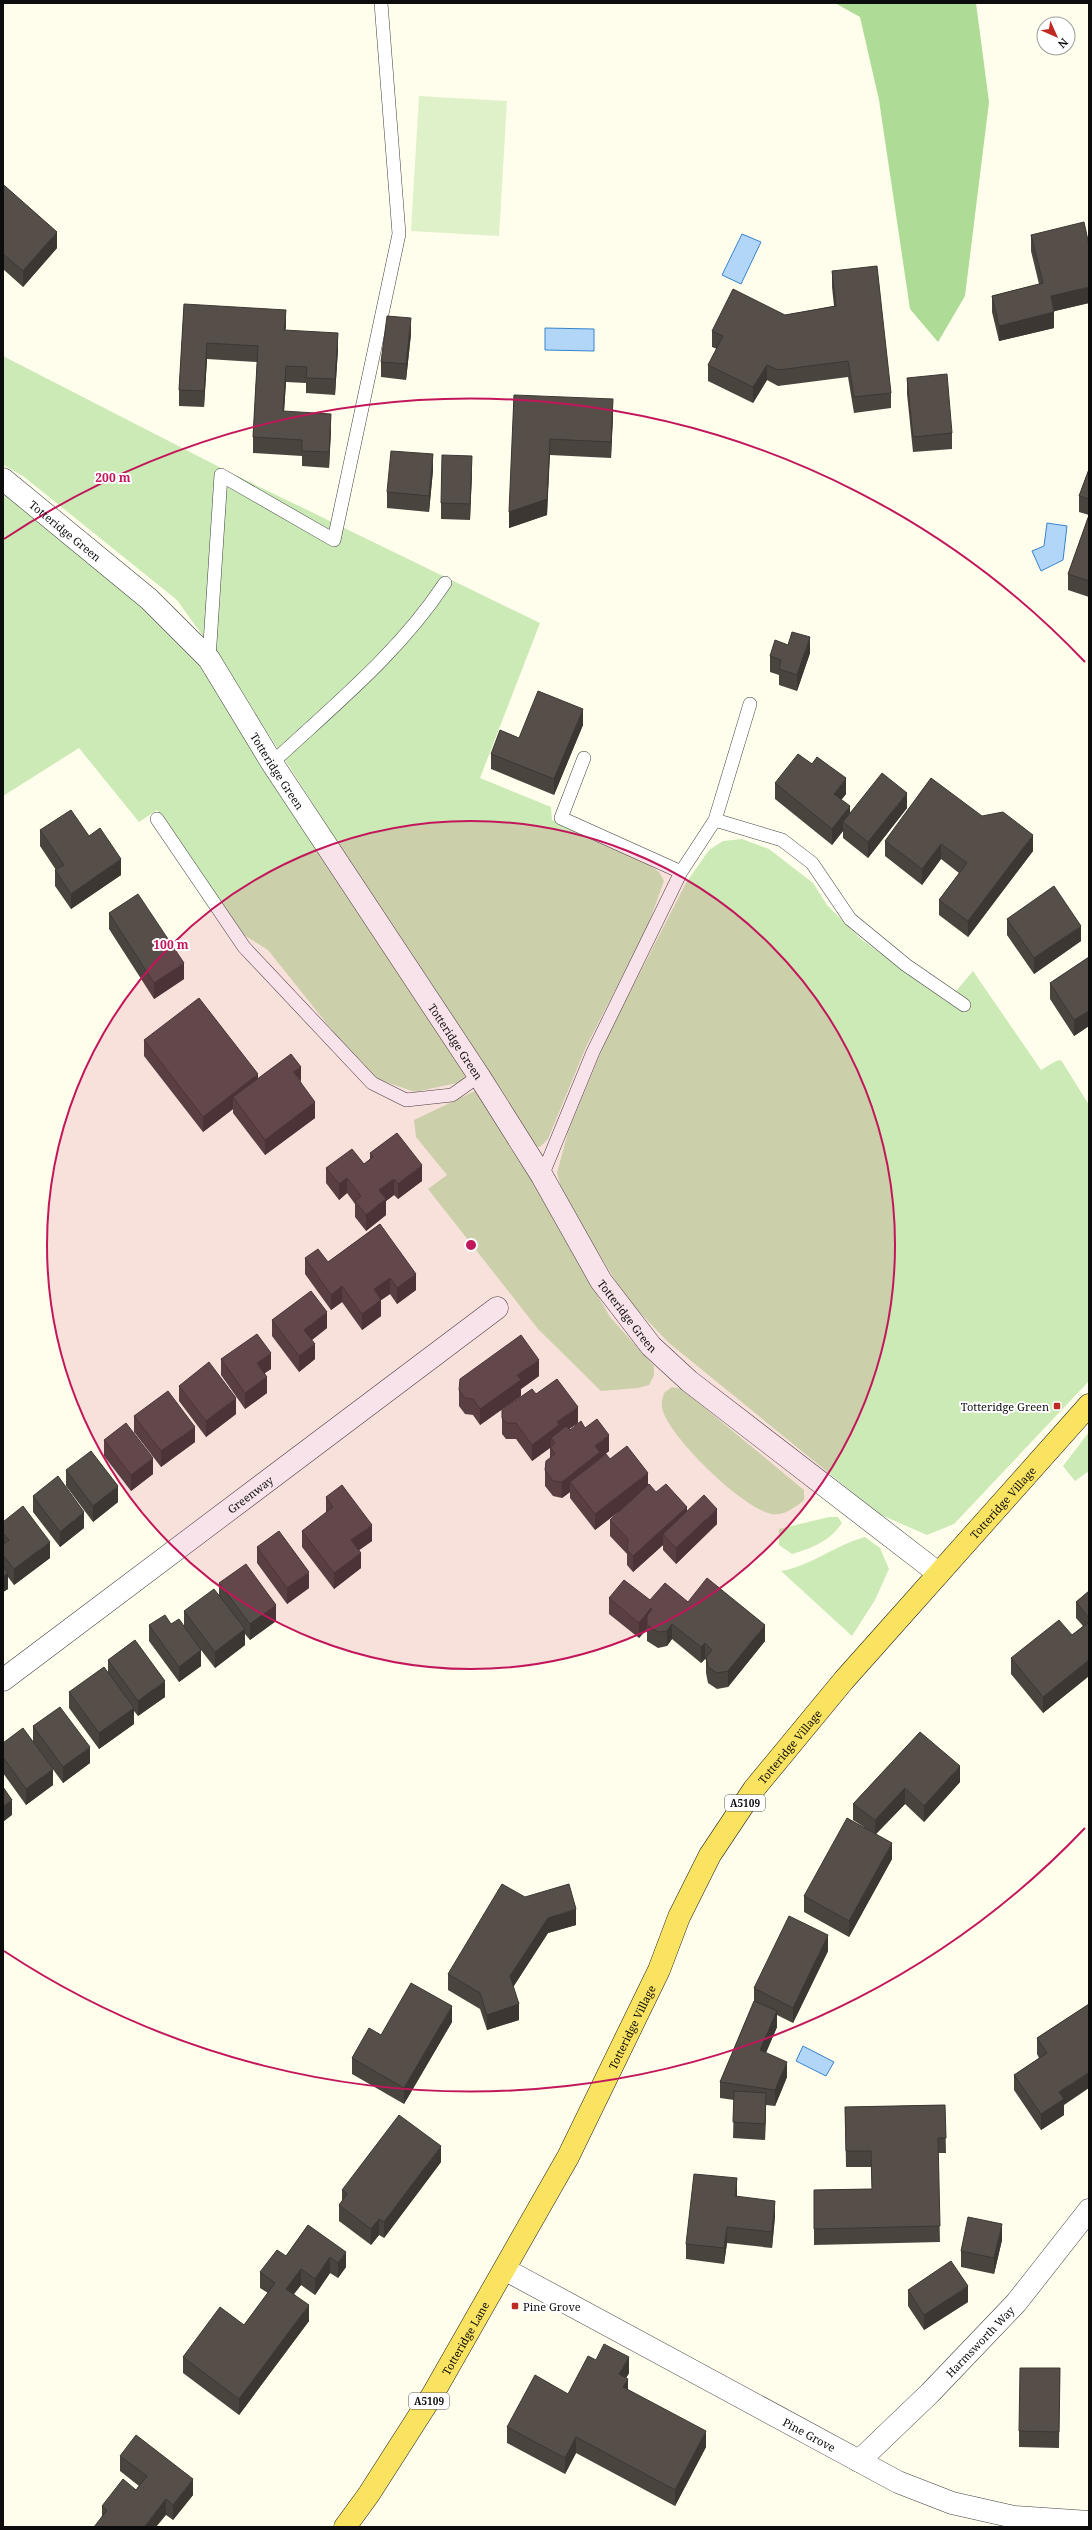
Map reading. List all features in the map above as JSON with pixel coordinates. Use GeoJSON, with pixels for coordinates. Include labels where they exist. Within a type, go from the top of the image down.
{"type":"FeatureCollection","features":[{"type":"Feature","properties":{"kind":"main road","name":"Totteridge Village"},"geometry":{"type":"LineString","coordinates":[[506,2270],[568,2157],[609,2075],[658,1970],[678,1917],[710,1855],[754,1789],[844,1680],[1089,1405]]}},
{"type":"Feature","properties":{"kind":"main road","name":"Totteridge Lane"},"geometry":{"type":"LineString","coordinates":[[345,2527],[369,2494],[433,2394],[506,2270]]}},
{"type":"Feature","properties":{"kind":"street","name":"Totteridge Green"},"geometry":{"type":"LineString","coordinates":[[3,479],[150,600],[209,659],[272,763],[479,1076],[542,1176],[601,1281],[651,1346],[689,1381],[938,1573]]}},
{"type":"Feature","properties":{"kind":"street","name":"Greenway"},"geometry":{"type":"LineString","coordinates":[[3,1680],[497,1308]]}},
{"type":"Feature","properties":{"kind":"street","name":"Harmsworth Way"},"geometry":{"type":"LineString","coordinates":[[859,2461],[930,2394],[1016,2303],[1089,2210]]}},
{"type":"Feature","properties":{"kind":"street","name":"Pine Grove"},"geometry":{"type":"LineString","coordinates":[[506,2270],[898,2482],[952,2504],[1014,2517],[1089,2522]]}},
{"type":"Feature","properties":{"kind":"lane"},"geometry":{"type":"LineString","coordinates":[[209,659],[220,475],[334,540],[399,234],[381,3]]}},
{"type":"Feature","properties":{"kind":"lane"},"geometry":{"type":"LineString","coordinates":[[272,763],[390,653],[424,615],[445,583]]}},
{"type":"Feature","properties":{"kind":"lane"},"geometry":{"type":"LineString","coordinates":[[542,1176],[593,1052],[681,872],[715,820],[750,704]]}},
{"type":"Feature","properties":{"kind":"lane"},"geometry":{"type":"LineString","coordinates":[[584,758],[561,818],[681,872]]}},
{"type":"Feature","properties":{"kind":"lane"},"geometry":{"type":"LineString","coordinates":[[157,819],[244,947],[372,1083],[406,1100],[452,1095],[479,1076]]}},
{"type":"Feature","properties":{"kind":"lane"},"geometry":{"type":"LineString","coordinates":[[715,820],[782,840],[812,863],[850,919],[906,965],[964,1005]]}},
{"type":"Feature","properties":{"kind":"green space"},"geometry":{"type":"Polygon","coordinates":[[[835,3],[976,3],[989,102],[965,296],[938,342],[910,309],[879,100],[860,17],[835,3]]]}},
{"type":"Feature","properties":{"kind":"green space"},"geometry":{"type":"Polygon","coordinates":[[[419,96],[507,101],[499,236],[411,231],[419,96]]]}},
{"type":"Feature","properties":{"kind":"green space"},"geometry":{"type":"Polygon","coordinates":[[[3,356],[229,472],[540,623],[480,778],[551,807],[552,820],[648,864],[659,872],[664,881],[647,928],[586,1047],[548,1139],[540,1147],[531,1145],[230,674],[177,600],[23,476],[3,465],[3,356]]]}},
{"type":"Feature","properties":{"kind":"green space"},"geometry":{"type":"Polygon","coordinates":[[[3,491],[34,512],[183,644],[210,678],[467,1074],[462,1082],[415,1092],[377,1079],[339,1039],[268,950],[244,935],[157,810],[139,822],[79,748],[3,796],[3,491]]]}},
{"type":"Feature","properties":{"kind":"green space","name":"Totteridge Green"},"geometry":{"type":"Polygon","coordinates":[[[742,839],[769,849],[813,883],[827,905],[861,939],[947,1002],[973,971],[1041,1070],[1056,1061],[1061,1060],[1089,1105],[1089,1381],[954,1524],[927,1535],[879,1514],[669,1343],[626,1298],[563,1195],[557,1173],[568,1132],[608,1035],[686,883],[709,850],[723,841],[742,839]]]}},
{"type":"Feature","properties":{"kind":"green space"},"geometry":{"type":"Polygon","coordinates":[[[479,1089],[610,1317],[654,1366],[654,1375],[649,1385],[638,1388],[601,1391],[538,1329],[428,1189],[447,1175],[416,1137],[414,1120],[479,1089]]]}},
{"type":"Feature","properties":{"kind":"green space"},"geometry":{"type":"Polygon","coordinates":[[[672,1387],[682,1389],[804,1490],[804,1500],[794,1508],[781,1514],[772,1514],[759,1509],[726,1486],[692,1453],[667,1420],[662,1408],[662,1402],[664,1393],[672,1387]]]}},
{"type":"Feature","properties":{"kind":"green space"},"geometry":{"type":"Polygon","coordinates":[[[1089,1432],[1089,1471],[1075,1481],[1063,1466],[1089,1432]]]}},
{"type":"Feature","properties":{"kind":"green space"},"geometry":{"type":"Polygon","coordinates":[[[829,1517],[838,1517],[842,1523],[832,1535],[820,1543],[792,1554],[779,1545],[779,1529],[829,1517]]]}},
{"type":"Feature","properties":{"kind":"green space"},"geometry":{"type":"Polygon","coordinates":[[[865,1537],[880,1548],[889,1569],[875,1600],[852,1636],[781,1571],[803,1565],[843,1545],[865,1537]]]}},
{"type":"Feature","properties":{"kind":"water"},"geometry":{"type":"Polygon","coordinates":[[[742,234],[761,242],[741,284],[722,275],[742,234]]]}},
{"type":"Feature","properties":{"kind":"water"},"geometry":{"type":"Polygon","coordinates":[[[545,328],[594,329],[594,351],[545,350],[545,328]]]}},
{"type":"Feature","properties":{"kind":"water"},"geometry":{"type":"Polygon","coordinates":[[[1047,523],[1067,526],[1063,560],[1041,571],[1032,551],[1044,546],[1047,523]]]}},
{"type":"Feature","properties":{"kind":"water"},"geometry":{"type":"Polygon","coordinates":[[[803,2046],[834,2062],[826,2076],[796,2061],[803,2046]]]}},
{"type":"Feature","properties":{"kind":"building"},"geometry":{"type":"Polygon","coordinates":[[[3,185],[57,232],[23,271],[3,254],[3,185]]]}},
{"type":"Feature","properties":{"kind":"building"},"geometry":{"type":"Polygon","coordinates":[[[1084,222],[1089,245],[1089,287],[1051,296],[1054,312],[999,326],[992,296],[1043,283],[1031,235],[1084,222]]]}},
{"type":"Feature","properties":{"kind":"building"},"geometry":{"type":"Polygon","coordinates":[[[877,266],[891,393],[854,397],[848,361],[778,370],[767,365],[753,387],[708,365],[723,336],[712,331],[733,289],[785,315],[836,306],[832,271],[877,266]]]}},
{"type":"Feature","properties":{"kind":"building"},"geometry":{"type":"Polygon","coordinates":[[[184,304],[286,310],[284,330],[338,333],[335,379],[306,378],[307,367],[286,366],[283,411],[331,414],[329,452],[302,451],[302,440],[253,437],[258,346],[207,343],[204,391],[179,390],[184,304]]]}},
{"type":"Feature","properties":{"kind":"building"},"geometry":{"type":"Polygon","coordinates":[[[387,316],[411,318],[406,364],[381,362],[387,316]]]}},
{"type":"Feature","properties":{"kind":"building"},"geometry":{"type":"Polygon","coordinates":[[[947,374],[952,433],[913,437],[907,378],[947,374]]]}},
{"type":"Feature","properties":{"kind":"building"},"geometry":{"type":"Polygon","coordinates":[[[514,395],[613,399],[611,442],[550,439],[547,499],[509,512],[514,395]]]}},
{"type":"Feature","properties":{"kind":"building"},"geometry":{"type":"Polygon","coordinates":[[[391,451],[433,454],[429,496],[387,492],[391,451]]]}},
{"type":"Feature","properties":{"kind":"building"},"geometry":{"type":"Polygon","coordinates":[[[442,455],[472,456],[470,504],[441,503],[442,455]]]}},
{"type":"Feature","properties":{"kind":"building"},"geometry":{"type":"Polygon","coordinates":[[[1089,469],[1089,499],[1079,496],[1089,469]]]}},
{"type":"Feature","properties":{"kind":"building"},"geometry":{"type":"Polygon","coordinates":[[[1089,515],[1089,581],[1068,574],[1089,515]]]}},
{"type":"Feature","properties":{"kind":"building"},"geometry":{"type":"Polygon","coordinates":[[[792,632],[810,637],[797,675],[779,669],[781,660],[770,656],[775,640],[788,645],[792,632]]]}},
{"type":"Feature","properties":{"kind":"building"},"geometry":{"type":"Polygon","coordinates":[[[538,691],[583,709],[554,779],[491,754],[500,730],[519,738],[538,691]]]}},
{"type":"Feature","properties":{"kind":"building"},"geometry":{"type":"Polygon","coordinates":[[[798,754],[812,764],[817,757],[846,778],[834,794],[850,806],[832,829],[775,783],[798,754]]]}},
{"type":"Feature","properties":{"kind":"building"},"geometry":{"type":"Polygon","coordinates":[[[882,773],[907,793],[868,842],[843,822],[882,773]]]}},
{"type":"Feature","properties":{"kind":"building"},"geometry":{"type":"Polygon","coordinates":[[[931,778],[982,816],[1003,812],[1033,835],[968,921],[939,900],[967,863],[941,844],[922,869],[885,841],[931,778]]]}},
{"type":"Feature","properties":{"kind":"building"},"geometry":{"type":"Polygon","coordinates":[[[71,810],[89,836],[100,828],[121,859],[71,894],[55,870],[64,865],[40,830],[71,810]]]}},
{"type":"Feature","properties":{"kind":"building"},"geometry":{"type":"Polygon","coordinates":[[[1054,886],[1081,926],[1034,958],[1007,919],[1054,886]]]}},
{"type":"Feature","properties":{"kind":"building"},"geometry":{"type":"Polygon","coordinates":[[[138,894],[184,963],[154,983],[109,913],[138,894]]]}},
{"type":"Feature","properties":{"kind":"building"},"geometry":{"type":"Polygon","coordinates":[[[1089,957],[1089,1011],[1074,1020],[1050,983],[1089,957]]]}},
{"type":"Feature","properties":{"kind":"building"},"geometry":{"type":"Polygon","coordinates":[[[199,998],[258,1074],[203,1117],[144,1040],[199,998]]]}},
{"type":"Feature","properties":{"kind":"building"},"geometry":{"type":"Polygon","coordinates":[[[291,1054],[301,1067],[293,1072],[315,1102],[265,1140],[233,1097],[291,1054]]]}},
{"type":"Feature","properties":{"kind":"building"},"geometry":{"type":"Polygon","coordinates":[[[397,1133],[422,1165],[398,1184],[394,1179],[379,1190],[386,1199],[366,1215],[355,1201],[361,1196],[347,1178],[339,1184],[326,1168],[352,1149],[364,1164],[373,1157],[370,1153],[397,1133]]]}},
{"type":"Feature","properties":{"kind":"building"},"geometry":{"type":"Polygon","coordinates":[[[380,1224],[416,1274],[397,1288],[390,1278],[374,1289],[381,1300],[362,1314],[342,1286],[331,1295],[305,1258],[318,1249],[328,1262],[380,1224]]]}},
{"type":"Feature","properties":{"kind":"building"},"geometry":{"type":"Polygon","coordinates":[[[311,1291],[327,1312],[304,1330],[315,1344],[299,1356],[272,1320],[311,1291]]]}},
{"type":"Feature","properties":{"kind":"building"},"geometry":{"type":"Polygon","coordinates":[[[257,1334],[271,1353],[257,1363],[267,1377],[245,1393],[221,1359],[257,1334]]]}},
{"type":"Feature","properties":{"kind":"building"},"geometry":{"type":"Polygon","coordinates":[[[521,1335],[539,1360],[517,1375],[521,1380],[480,1409],[473,1399],[465,1398],[459,1390],[460,1379],[521,1335]]]}},
{"type":"Feature","properties":{"kind":"building"},"geometry":{"type":"Polygon","coordinates":[[[209,1362],[236,1398],[206,1421],[179,1386],[209,1362]]]}},
{"type":"Feature","properties":{"kind":"building"},"geometry":{"type":"Polygon","coordinates":[[[557,1379],[578,1407],[557,1422],[559,1425],[532,1445],[516,1423],[506,1423],[502,1418],[502,1410],[532,1389],[536,1394],[557,1379]]]}},
{"type":"Feature","properties":{"kind":"building"},"geometry":{"type":"Polygon","coordinates":[[[168,1391],[195,1427],[161,1451],[134,1416],[168,1391]]]}},
{"type":"Feature","properties":{"kind":"building"},"geometry":{"type":"Polygon","coordinates":[[[597,1419],[609,1435],[595,1446],[600,1452],[562,1482],[553,1481],[545,1470],[546,1461],[555,1454],[550,1447],[555,1443],[551,1438],[566,1426],[570,1430],[581,1421],[585,1428],[597,1419]]]}},
{"type":"Feature","properties":{"kind":"building"},"geometry":{"type":"Polygon","coordinates":[[[126,1423],[153,1458],[131,1475],[104,1440],[126,1423]]]}},
{"type":"Feature","properties":{"kind":"building"},"geometry":{"type":"Polygon","coordinates":[[[627,1446],[648,1473],[595,1514],[570,1482],[606,1454],[610,1459],[627,1446]]]}},
{"type":"Feature","properties":{"kind":"building"},"geometry":{"type":"Polygon","coordinates":[[[91,1451],[118,1486],[93,1506],[66,1470],[91,1451]]]}},
{"type":"Feature","properties":{"kind":"building"},"geometry":{"type":"Polygon","coordinates":[[[58,1476],[84,1512],[60,1532],[33,1496],[58,1476]]]}},
{"type":"Feature","properties":{"kind":"building"},"geometry":{"type":"Polygon","coordinates":[[[649,1484],[656,1492],[666,1484],[687,1507],[633,1556],[627,1550],[628,1539],[610,1520],[649,1484]]]}},
{"type":"Feature","properties":{"kind":"building"},"geometry":{"type":"Polygon","coordinates":[[[342,1485],[372,1525],[351,1540],[361,1553],[334,1573],[302,1531],[333,1507],[326,1497],[342,1485]]]}},
{"type":"Feature","properties":{"kind":"building"},"geometry":{"type":"Polygon","coordinates":[[[704,1495],[717,1509],[676,1548],[663,1534],[704,1495]]]}},
{"type":"Feature","properties":{"kind":"building"},"geometry":{"type":"Polygon","coordinates":[[[23,1506],[50,1542],[14,1569],[3,1555],[3,1545],[9,1540],[3,1533],[3,1522],[23,1506]]]}},
{"type":"Feature","properties":{"kind":"building"},"geometry":{"type":"Polygon","coordinates":[[[279,1531],[309,1572],[287,1588],[257,1547],[279,1531]]]}},
{"type":"Feature","properties":{"kind":"building"},"geometry":{"type":"Polygon","coordinates":[[[246,1564],[276,1605],[250,1624],[219,1583],[246,1564]]]}},
{"type":"Feature","properties":{"kind":"building"},"geometry":{"type":"Polygon","coordinates":[[[3,1566],[8,1573],[3,1577],[3,1566]]]}},
{"type":"Feature","properties":{"kind":"building"},"geometry":{"type":"Polygon","coordinates":[[[707,1578],[765,1625],[728,1671],[717,1673],[708,1667],[706,1657],[712,1650],[705,1643],[701,1647],[672,1624],[667,1631],[658,1632],[647,1625],[647,1616],[652,1609],[651,1608],[639,1623],[609,1598],[624,1580],[650,1600],[665,1583],[688,1602],[707,1578]]]}},
{"type":"Feature","properties":{"kind":"building"},"geometry":{"type":"Polygon","coordinates":[[[214,1589],[245,1629],[215,1652],[184,1611],[214,1589]]]}},
{"type":"Feature","properties":{"kind":"building"},"geometry":{"type":"Polygon","coordinates":[[[1089,1591],[1089,1618],[1076,1602],[1089,1591]]]}},
{"type":"Feature","properties":{"kind":"building"},"geometry":{"type":"Polygon","coordinates":[[[165,1615],[171,1624],[179,1619],[201,1650],[179,1667],[149,1625],[165,1615]]]}},
{"type":"Feature","properties":{"kind":"building"},"geometry":{"type":"Polygon","coordinates":[[[1059,1620],[1072,1635],[1089,1622],[1089,1660],[1043,1697],[1011,1658],[1059,1620]]]}},
{"type":"Feature","properties":{"kind":"building"},"geometry":{"type":"Polygon","coordinates":[[[135,1640],[165,1681],[138,1701],[108,1660],[135,1640]]]}},
{"type":"Feature","properties":{"kind":"building"},"geometry":{"type":"Polygon","coordinates":[[[104,1667],[134,1708],[99,1733],[69,1692],[104,1667]]]}},
{"type":"Feature","properties":{"kind":"building"},"geometry":{"type":"Polygon","coordinates":[[[60,1707],[90,1747],[63,1767],[33,1726],[60,1707]]]}},
{"type":"Feature","properties":{"kind":"building"},"geometry":{"type":"Polygon","coordinates":[[[23,1728],[53,1769],[26,1789],[3,1757],[3,1743],[23,1728]]]}},
{"type":"Feature","properties":{"kind":"building"},"geometry":{"type":"Polygon","coordinates":[[[920,1732],[960,1766],[924,1806],[905,1788],[875,1820],[853,1804],[920,1732]]]}},
{"type":"Feature","properties":{"kind":"building"},"geometry":{"type":"Polygon","coordinates":[[[3,1787],[12,1800],[3,1806],[3,1787]]]}},
{"type":"Feature","properties":{"kind":"building"},"geometry":{"type":"Polygon","coordinates":[[[847,1818],[892,1843],[849,1921],[804,1896],[847,1818]]]}},
{"type":"Feature","properties":{"kind":"building"},"geometry":{"type":"Polygon","coordinates":[[[502,1884],[525,1897],[569,1884],[576,1909],[548,1918],[510,1976],[519,2004],[487,2015],[480,1993],[448,1974],[502,1884]]]}},
{"type":"Feature","properties":{"kind":"building"},"geometry":{"type":"Polygon","coordinates":[[[789,1916],[828,1935],[793,2008],[754,1988],[789,1916]]]}},
{"type":"Feature","properties":{"kind":"building"},"geometry":{"type":"Polygon","coordinates":[[[411,1983],[452,2006],[404,2088],[352,2058],[369,2028],[381,2035],[411,1983]]]}},
{"type":"Feature","properties":{"kind":"building"},"geometry":{"type":"Polygon","coordinates":[[[754,2001],[777,2011],[760,2050],[787,2062],[775,2090],[720,2082],[754,2001]]]}},
{"type":"Feature","properties":{"kind":"building"},"geometry":{"type":"Polygon","coordinates":[[[1089,2004],[1089,2072],[1059,2092],[1064,2099],[1041,2114],[1014,2075],[1047,2053],[1037,2038],[1089,2004]]]}},
{"type":"Feature","properties":{"kind":"building"},"geometry":{"type":"Polygon","coordinates":[[[734,2091],[766,2093],[765,2124],[733,2122],[734,2091]]]}},
{"type":"Feature","properties":{"kind":"building"},"geometry":{"type":"Polygon","coordinates":[[[945,2105],[946,2138],[938,2138],[940,2226],[814,2229],[814,2190],[872,2189],[871,2151],[846,2151],[845,2107],[945,2105]]]}},
{"type":"Feature","properties":{"kind":"building"},"geometry":{"type":"Polygon","coordinates":[[[399,2115],[441,2146],[384,2222],[379,2219],[371,2229],[339,2205],[347,2194],[342,2190],[399,2115]]]}},
{"type":"Feature","properties":{"kind":"building"},"geometry":{"type":"Polygon","coordinates":[[[694,2174],[737,2178],[735,2196],[775,2201],[772,2232],[727,2227],[724,2248],[686,2244],[694,2174]]]}},
{"type":"Feature","properties":{"kind":"building"},"geometry":{"type":"Polygon","coordinates":[[[968,2217],[1002,2224],[994,2258],[961,2251],[968,2217]]]}},
{"type":"Feature","properties":{"kind":"building"},"geometry":{"type":"Polygon","coordinates":[[[308,2225],[346,2252],[338,2263],[330,2257],[315,2279],[301,2269],[286,2289],[309,2305],[239,2399],[183,2357],[220,2307],[244,2325],[275,2283],[260,2272],[277,2250],[286,2256],[308,2225]]]}},
{"type":"Feature","properties":{"kind":"building"},"geometry":{"type":"Polygon","coordinates":[[[951,2261],[968,2286],[924,2315],[908,2290],[951,2261]]]}},
{"type":"Feature","properties":{"kind":"building"},"geometry":{"type":"Polygon","coordinates":[[[604,2344],[629,2357],[619,2374],[628,2379],[623,2387],[706,2431],[675,2490],[576,2437],[565,2458],[507,2427],[535,2375],[568,2394],[588,2356],[596,2360],[604,2344]]]}},
{"type":"Feature","properties":{"kind":"building"},"geometry":{"type":"Polygon","coordinates":[[[1020,2368],[1060,2368],[1059,2432],[1019,2431],[1020,2368]]]}},
{"type":"Feature","properties":{"kind":"building"},"geometry":{"type":"Polygon","coordinates":[[[136,2435],[193,2479],[173,2505],[166,2499],[144,2527],[94,2527],[107,2510],[102,2506],[123,2479],[136,2490],[147,2476],[120,2456],[136,2435]]]}},
{"type":"Feature","properties":{"kind":"place","name":"Totteridge Green"},"geometry":{"type":"Point","coordinates":[1057,1406]}},
{"type":"Feature","properties":{"kind":"place","name":"Pine Grove"},"geometry":{"type":"Point","coordinates":[515,2306]}}]}
